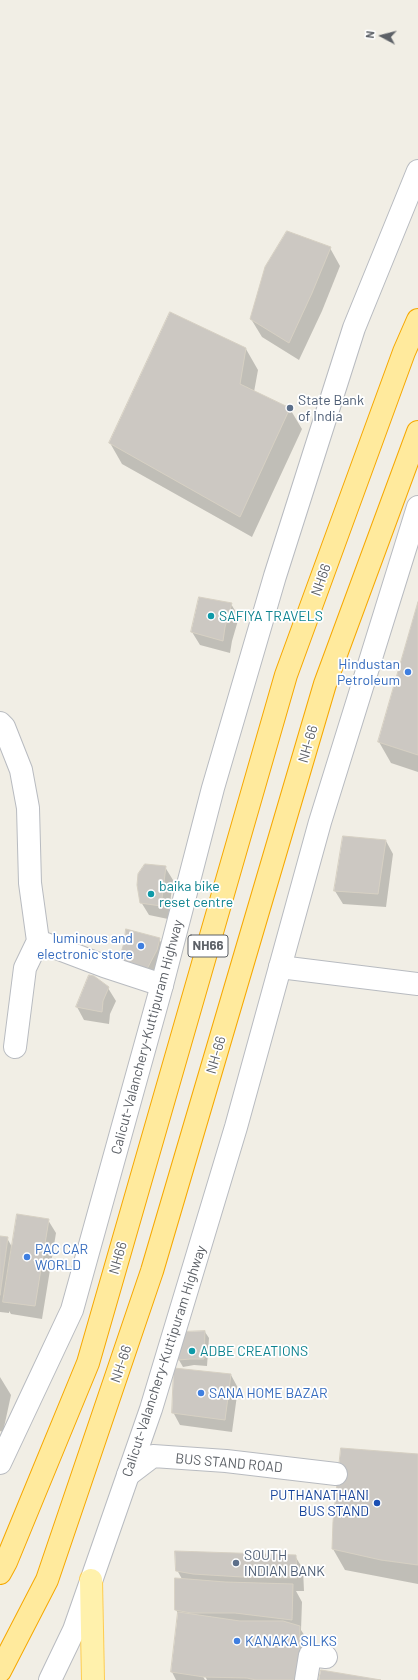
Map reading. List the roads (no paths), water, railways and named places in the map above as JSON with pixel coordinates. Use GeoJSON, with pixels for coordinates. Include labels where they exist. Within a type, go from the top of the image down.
{"type":"FeatureCollection","features":[{"type":"Feature","properties":{"kind":"highway","name":"NH66"},"geometry":{"type":"LineString","coordinates":[[0,1573],[6,1562],[88,1363],[286,675],[404,352],[418,320]]}},
{"type":"Feature","properties":{"kind":"highway","name":"NH-66"},"geometry":{"type":"LineString","coordinates":[[0,1671],[47,1580],[152,1271],[325,684],[418,432]]}},
{"type":"Feature","properties":{"kind":"main road"},"geometry":{"type":"LineString","coordinates":[[91,1580],[93,1680]]}},
{"type":"Feature","properties":{"kind":"street","name":"Calicut-Valanchery-Kuttipuram Highway"},"geometry":{"type":"LineString","coordinates":[[0,1463],[72,1310],[162,985],[213,788],[275,576],[354,328],[418,171]]}},
{"type":"Feature","properties":{"kind":"street","name":"Calicut-Valanchery-Kuttipuram Highway"},"geometry":{"type":"LineString","coordinates":[[50,1680],[74,1630],[151,1409],[236,1127],[320,822],[418,507]]}},
{"type":"Feature","properties":{"kind":"street"},"geometry":{"type":"LineString","coordinates":[[0,723],[4,727],[22,770],[28,808],[30,883],[38,941],[25,968],[15,1047]]}},
{"type":"Feature","properties":{"kind":"street"},"geometry":{"type":"LineString","coordinates":[[38,941],[162,985]]}},
{"type":"Feature","properties":{"kind":"street"},"geometry":{"type":"LineString","coordinates":[[280,967],[418,984]]}},
{"type":"Feature","properties":{"kind":"street","name":"BUS STAND ROAD"},"geometry":{"type":"LineString","coordinates":[[128,1475],[153,1456],[226,1461],[336,1474]]}},
{"type":"Feature","properties":{"kind":"street"},"geometry":{"type":"LineString","coordinates":[[306,1680],[310,1655],[326,1658]]}},
{"type":"Feature","properties":{"kind":"place","name":"State Bank of India"},"geometry":{"type":"Point","coordinates":[290,408]}},
{"type":"Feature","properties":{"kind":"place","name":"SAFIYA TRAVELS"},"geometry":{"type":"Point","coordinates":[211,616]}},
{"type":"Feature","properties":{"kind":"place","name":"Hindustan Petroleum"},"geometry":{"type":"Point","coordinates":[408,672]}},
{"type":"Feature","properties":{"kind":"place","name":"baika bike reset centre"},"geometry":{"type":"Point","coordinates":[151,894]}},
{"type":"Feature","properties":{"kind":"place","name":"luminous and electronic store"},"geometry":{"type":"Point","coordinates":[141,946]}},
{"type":"Feature","properties":{"kind":"place","name":"PAC CAR WORLD"},"geometry":{"type":"Point","coordinates":[27,1257]}},
{"type":"Feature","properties":{"kind":"place","name":"ADBE CREATIONS"},"geometry":{"type":"Point","coordinates":[192,1351]}},
{"type":"Feature","properties":{"kind":"place","name":"SANA HOME BAZAR"},"geometry":{"type":"Point","coordinates":[201,1393]}},
{"type":"Feature","properties":{"kind":"place","name":"PUTHANATHANI BUS STAND"},"geometry":{"type":"Point","coordinates":[377,1503]}},
{"type":"Feature","properties":{"kind":"place","name":"SOUTH INDIAN BANK"},"geometry":{"type":"Point","coordinates":[236,1563]}},
{"type":"Feature","properties":{"kind":"place","name":"KANAKA SILKS"},"geometry":{"type":"Point","coordinates":[237,1641]}}]}
